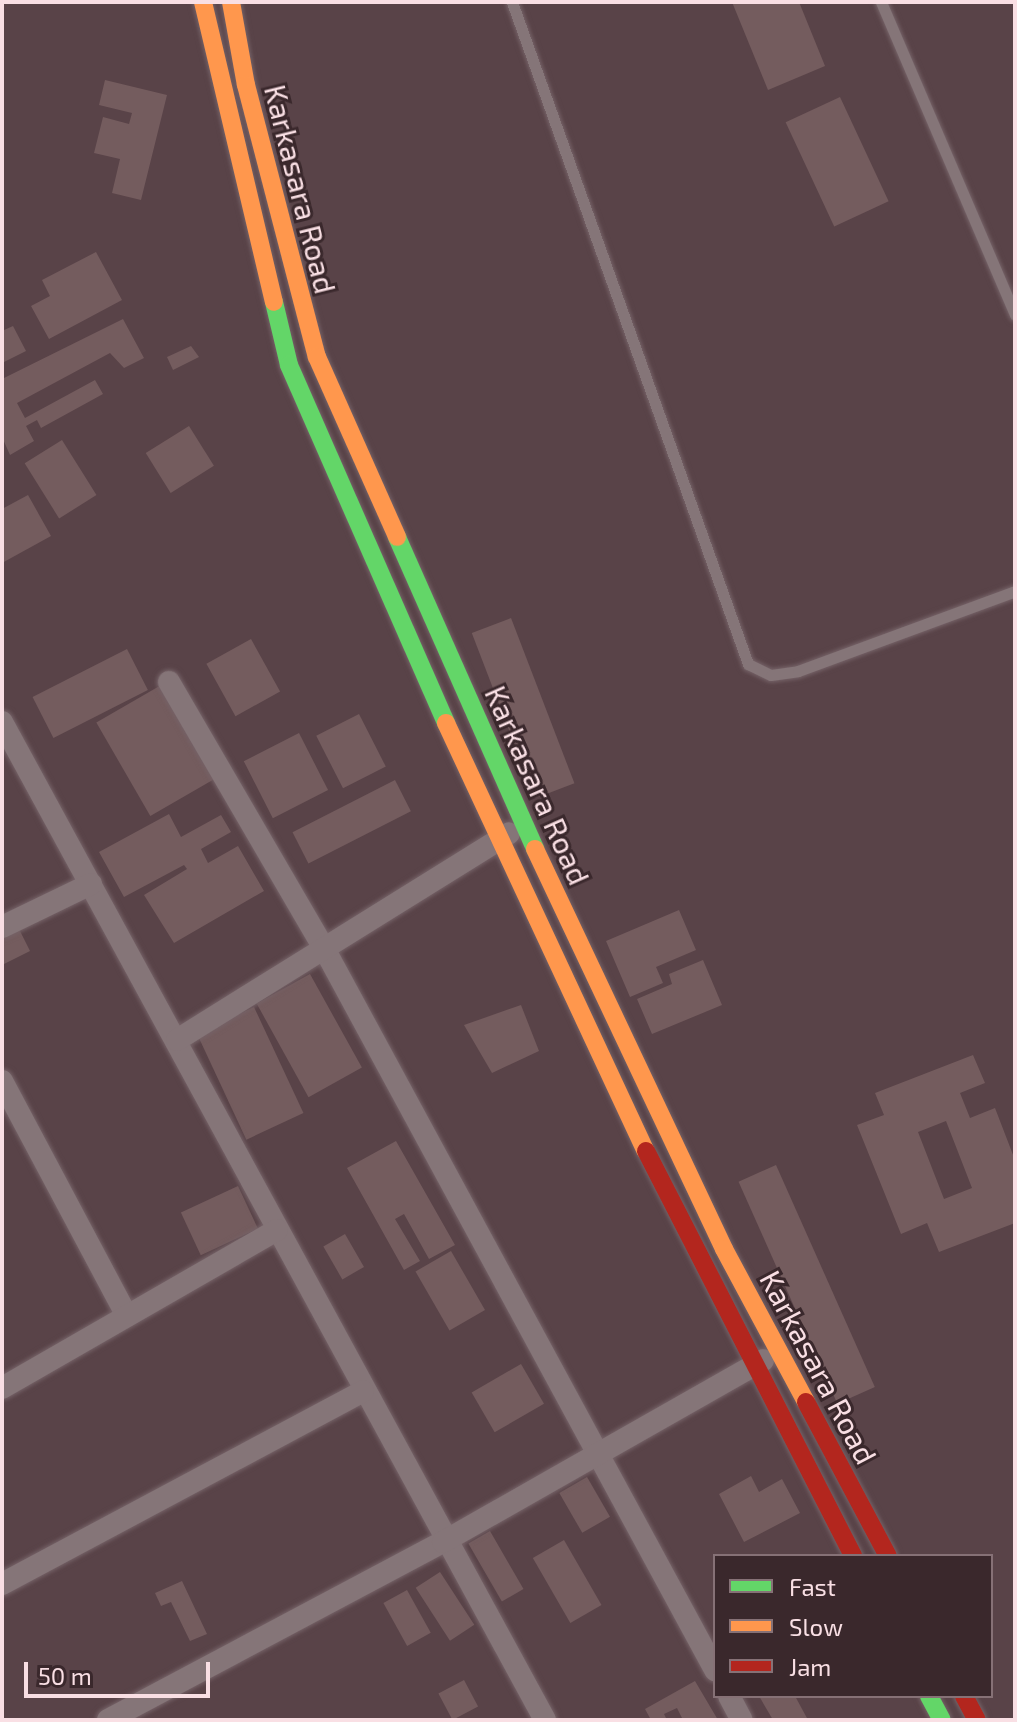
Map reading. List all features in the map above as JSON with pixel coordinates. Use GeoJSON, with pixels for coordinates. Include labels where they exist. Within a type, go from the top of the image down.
{"type":"FeatureCollection","features":[{"type":"Feature","properties":{"kind":"main road","name":"Karkasara Road"},"geometry":{"type":"LineString","coordinates":[[203,2],[278,336],[498,839],[750,1366],[852,1554]]}},
{"type":"Feature","properties":{"kind":"main road","name":"Karkasara Road"},"geometry":{"type":"LineString","coordinates":[[231,2],[246,85],[317,357],[524,825],[778,1352],[887,1554]]}},
{"type":"Feature","properties":{"kind":"main road"},"geometry":{"type":"LineString","coordinates":[[930,1698],[942,1720]]}},
{"type":"Feature","properties":{"kind":"main road"},"geometry":{"type":"LineString","coordinates":[[965,1698],[977,1720]]}},
{"type":"Feature","properties":{"kind":"street"},"geometry":{"type":"LineString","coordinates":[[169,682],[326,952],[713,1666]]}},
{"type":"Feature","properties":{"kind":"street"},"geometry":{"type":"LineString","coordinates":[[2,722],[177,1040],[443,1542],[545,1720]]}},
{"type":"Feature","properties":{"kind":"street"},"geometry":{"type":"LineString","coordinates":[[177,1040],[326,952],[524,825]]}},
{"type":"Feature","properties":{"kind":"street"},"geometry":{"type":"LineString","coordinates":[[2,927],[91,884]]}},
{"type":"Feature","properties":{"kind":"street"},"geometry":{"type":"LineString","coordinates":[[2,1081],[127,1316]]}},
{"type":"Feature","properties":{"kind":"street"},"geometry":{"type":"LineString","coordinates":[[2,1388],[277,1230]]}},
{"type":"Feature","properties":{"kind":"street"},"geometry":{"type":"LineString","coordinates":[[108,1720],[443,1542],[778,1352]]}},
{"type":"Feature","properties":{"kind":"street"},"geometry":{"type":"LineString","coordinates":[[2,1584],[363,1391]]}},
{"type":"Feature","properties":{"kind":"street"},"geometry":{"type":"LineString","coordinates":[[730,1698],[742,1720]]}},
{"type":"Feature","properties":{"kind":"lane"},"geometry":{"type":"LineString","coordinates":[[512,2],[748,664],[771,675],[798,671],[1015,591]]}},
{"type":"Feature","properties":{"kind":"lane"},"geometry":{"type":"LineString","coordinates":[[881,2],[1015,314]]}},
{"type":"Feature","properties":{"kind":"building"},"geometry":{"type":"Polygon","coordinates":[[[732,2],[799,2],[825,66],[768,90],[732,2]]]}},
{"type":"Feature","properties":{"kind":"building"},"geometry":{"type":"Polygon","coordinates":[[[105,80],[167,95],[141,200],[112,193],[120,159],[94,153],[103,117],[129,124],[132,113],[99,105],[105,80]]]}},
{"type":"Feature","properties":{"kind":"building"},"geometry":{"type":"Polygon","coordinates":[[[840,97],[889,201],[834,227],[786,122],[840,97]]]}},
{"type":"Feature","properties":{"kind":"building"},"geometry":{"type":"Polygon","coordinates":[[[96,252],[122,300],[49,339],[31,306],[50,296],[42,280],[96,252]]]}},
{"type":"Feature","properties":{"kind":"building"},"geometry":{"type":"Polygon","coordinates":[[[123,319],[144,358],[124,368],[110,353],[17,403],[25,418],[95,380],[103,394],[41,428],[37,420],[26,426],[34,441],[10,455],[2,437],[2,379],[123,319]]]}},
{"type":"Feature","properties":{"kind":"building"},"geometry":{"type":"Polygon","coordinates":[[[13,326],[26,351],[2,363],[2,331],[13,326]]]}},
{"type":"Feature","properties":{"kind":"building"},"geometry":{"type":"Polygon","coordinates":[[[191,346],[199,357],[173,370],[167,357],[191,346]]]}},
{"type":"Feature","properties":{"kind":"building"},"geometry":{"type":"Polygon","coordinates":[[[189,426],[214,466],[171,493],[146,453],[189,426]]]}},
{"type":"Feature","properties":{"kind":"building"},"geometry":{"type":"Polygon","coordinates":[[[62,440],[96,495],[59,518],[25,463],[62,440]]]}},
{"type":"Feature","properties":{"kind":"building"},"geometry":{"type":"Polygon","coordinates":[[[28,495],[51,536],[2,563],[2,509],[28,495]]]}},
{"type":"Feature","properties":{"kind":"building"},"geometry":{"type":"Polygon","coordinates":[[[511,618],[574,783],[535,798],[472,633],[511,618]]]}},
{"type":"Feature","properties":{"kind":"building"},"geometry":{"type":"Polygon","coordinates":[[[251,639],[280,691],[235,716],[206,664],[251,639]]]}},
{"type":"Feature","properties":{"kind":"building"},"geometry":{"type":"Polygon","coordinates":[[[127,649],[148,690],[53,738],[33,697],[127,649]]]}},
{"type":"Feature","properties":{"kind":"building"},"geometry":{"type":"Polygon","coordinates":[[[163,684],[217,778],[150,816],[96,722],[163,684]]]}},
{"type":"Feature","properties":{"kind":"building"},"geometry":{"type":"Polygon","coordinates":[[[359,714],[386,767],[343,788],[316,736],[359,714]]]}},
{"type":"Feature","properties":{"kind":"building"},"geometry":{"type":"Polygon","coordinates":[[[299,733],[328,790],[273,818],[244,761],[299,733]]]}},
{"type":"Feature","properties":{"kind":"building"},"geometry":{"type":"Polygon","coordinates":[[[395,780],[411,811],[308,863],[293,832],[395,780]]]}},
{"type":"Feature","properties":{"kind":"building"},"geometry":{"type":"Polygon","coordinates":[[[169,814],[181,837],[221,815],[231,832],[201,849],[208,863],[238,846],[264,891],[174,943],[144,895],[187,869],[184,865],[124,897],[99,852],[169,814]]]}},
{"type":"Feature","properties":{"kind":"building"},"geometry":{"type":"Polygon","coordinates":[[[679,910],[696,950],[656,967],[663,983],[630,997],[606,941],[679,910]]]}},
{"type":"Feature","properties":{"kind":"building"},"geometry":{"type":"Polygon","coordinates":[[[15,921],[30,951],[2,965],[2,928],[15,921]]]}},
{"type":"Feature","properties":{"kind":"building"},"geometry":{"type":"Polygon","coordinates":[[[703,960],[722,1005],[652,1034],[637,999],[672,984],[669,974],[703,960]]]}},
{"type":"Feature","properties":{"kind":"building"},"geometry":{"type":"Polygon","coordinates":[[[310,974],[362,1068],[309,1097],[257,1004],[310,974]]]}},
{"type":"Feature","properties":{"kind":"building"},"geometry":{"type":"Polygon","coordinates":[[[521,1005],[539,1051],[492,1073],[464,1025],[521,1005]]]}},
{"type":"Feature","properties":{"kind":"building"},"geometry":{"type":"Polygon","coordinates":[[[254,1007],[303,1113],[246,1140],[197,1034],[254,1007]]]}},
{"type":"Feature","properties":{"kind":"building"},"geometry":{"type":"Polygon","coordinates":[[[973,1055],[985,1083],[960,1093],[970,1118],[995,1108],[1015,1160],[1015,1223],[939,1252],[927,1223],[901,1234],[857,1125],[884,1115],[875,1093],[973,1055]],[[946,1121],[918,1132],[944,1199],[972,1188],[946,1121]]]}},
{"type":"Feature","properties":{"kind":"building"},"geometry":{"type":"Polygon","coordinates":[[[396,1141],[455,1245],[429,1259],[404,1214],[395,1219],[420,1261],[404,1270],[347,1168],[396,1141]]]}},
{"type":"Feature","properties":{"kind":"building"},"geometry":{"type":"Polygon","coordinates":[[[776,1165],[875,1387],[837,1404],[739,1182],[776,1165]]]}},
{"type":"Feature","properties":{"kind":"building"},"geometry":{"type":"Polygon","coordinates":[[[238,1186],[258,1229],[201,1255],[181,1213],[238,1186]]]}},
{"type":"Feature","properties":{"kind":"building"},"geometry":{"type":"Polygon","coordinates":[[[345,1234],[364,1267],[342,1279],[323,1246],[345,1234]]]}},
{"type":"Feature","properties":{"kind":"building"},"geometry":{"type":"Polygon","coordinates":[[[451,1251],[485,1310],[449,1330],[415,1272],[451,1251]]]}},
{"type":"Feature","properties":{"kind":"building"},"geometry":{"type":"Polygon","coordinates":[[[521,1364],[544,1404],[495,1432],[472,1392],[521,1364]]]}},
{"type":"Feature","properties":{"kind":"building"},"geometry":{"type":"Polygon","coordinates":[[[751,1476],[759,1492],[782,1479],[800,1513],[744,1542],[719,1494],[751,1476]]]}},
{"type":"Feature","properties":{"kind":"building"},"geometry":{"type":"Polygon","coordinates":[[[587,1477],[610,1517],[582,1533],[559,1493],[587,1477]]]}},
{"type":"Feature","properties":{"kind":"building"},"geometry":{"type":"Polygon","coordinates":[[[490,1531],[524,1589],[502,1602],[468,1544],[490,1531]]]}},
{"type":"Feature","properties":{"kind":"building"},"geometry":{"type":"Polygon","coordinates":[[[564,1540],[602,1605],[570,1623],[533,1558],[564,1540]]]}},
{"type":"Feature","properties":{"kind":"building"},"geometry":{"type":"Polygon","coordinates":[[[440,1572],[474,1625],[450,1641],[416,1588],[440,1572]]]}},
{"type":"Feature","properties":{"kind":"building"},"geometry":{"type":"Polygon","coordinates":[[[182,1581],[207,1634],[190,1641],[171,1602],[161,1606],[155,1593],[182,1581]]]}},
{"type":"Feature","properties":{"kind":"building"},"geometry":{"type":"Polygon","coordinates":[[[407,1590],[431,1633],[407,1646],[383,1603],[407,1590]]]}},
{"type":"Feature","properties":{"kind":"building"},"geometry":{"type":"Polygon","coordinates":[[[464,1680],[478,1706],[452,1720],[438,1694],[464,1680]]]}},
{"type":"Feature","properties":{"kind":"building"},"geometry":{"type":"Polygon","coordinates":[[[695,1681],[718,1720],[683,1720],[677,1708],[664,1714],[667,1720],[651,1720],[645,1709],[695,1681]]]}},
{"type":"Feature","properties":{"kind":"building"},"geometry":{"type":"Polygon","coordinates":[[[760,1698],[796,1698],[808,1720],[773,1720],[760,1698]]]}},
{"type":"Feature","properties":{"kind":"traffic: fast"},"geometry":{"type":"LineString","coordinates":[[274,302],[289,365],[446,723]]}},
{"type":"Feature","properties":{"kind":"traffic: fast"},"geometry":{"type":"LineString","coordinates":[[397,537],[535,849]]}},
{"type":"Feature","properties":{"kind":"traffic: fast"},"geometry":{"type":"LineString","coordinates":[[930,1698],[942,1720]]}},
{"type":"Feature","properties":{"kind":"traffic: slow"},"geometry":{"type":"LineString","coordinates":[[203,2],[274,302]]}},
{"type":"Feature","properties":{"kind":"traffic: slow"},"geometry":{"type":"LineString","coordinates":[[231,2],[246,85],[317,357],[397,537]]}},
{"type":"Feature","properties":{"kind":"traffic: slow"},"geometry":{"type":"LineString","coordinates":[[446,723],[646,1151]]}},
{"type":"Feature","properties":{"kind":"traffic: slow"},"geometry":{"type":"LineString","coordinates":[[535,849],[724,1249],[806,1402]]}},
{"type":"Feature","properties":{"kind":"traffic: jam"},"geometry":{"type":"LineString","coordinates":[[646,1151],[852,1554]]}},
{"type":"Feature","properties":{"kind":"traffic: jam"},"geometry":{"type":"LineString","coordinates":[[806,1402],[887,1554]]}},
{"type":"Feature","properties":{"kind":"traffic: jam"},"geometry":{"type":"LineString","coordinates":[[965,1698],[977,1720]]}}]}
